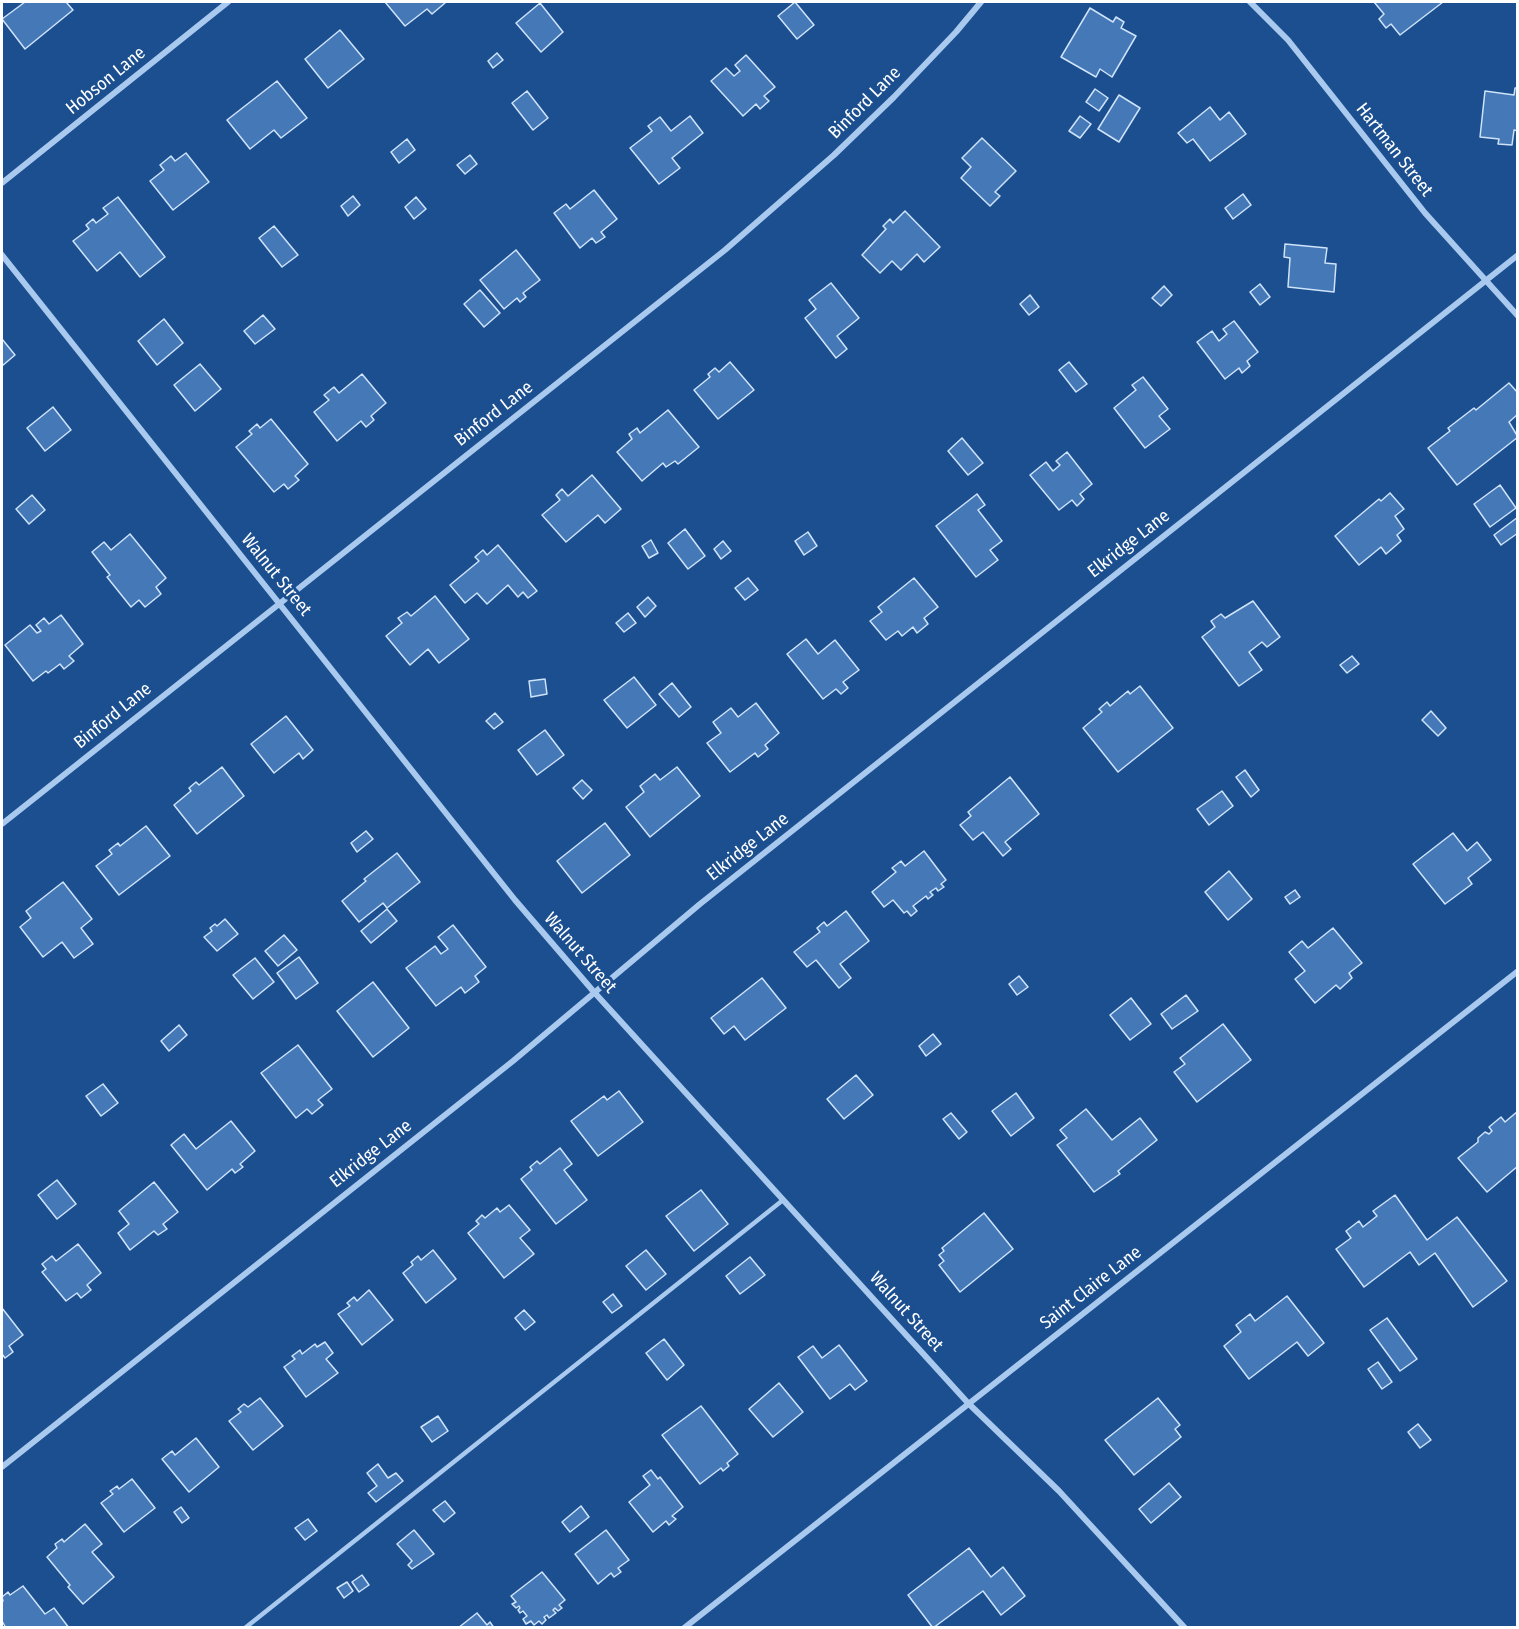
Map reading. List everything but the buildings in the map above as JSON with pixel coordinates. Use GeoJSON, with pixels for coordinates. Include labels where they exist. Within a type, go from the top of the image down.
{"type":"FeatureCollection","features":[{"type":"Feature","properties":{"kind":"street","name":"Hobson Lane"},"geometry":{"type":"LineString","coordinates":[[2,183],[228,2]]}},
{"type":"Feature","properties":{"kind":"street","name":"Binford Lane"},"geometry":{"type":"LineString","coordinates":[[2,824],[724,250],[834,155],[894,97],[956,32],[981,2]]}},
{"type":"Feature","properties":{"kind":"street","name":"Hartman Street"},"geometry":{"type":"LineString","coordinates":[[1250,2],[1288,40],[1425,213],[1518,316]]}},
{"type":"Feature","properties":{"kind":"street","name":"Walnut Street"},"geometry":{"type":"LineString","coordinates":[[2,255],[514,900],[594,992],[968,1403],[1059,1491],[1185,1628]]}},
{"type":"Feature","properties":{"kind":"street","name":"Elkridge Lane"},"geometry":{"type":"LineString","coordinates":[[2,1467],[513,1060],[700,904],[1518,255]]}},
{"type":"Feature","properties":{"kind":"street","name":"Saint Claire Lane"},"geometry":{"type":"LineString","coordinates":[[684,1628],[1518,971]]}},
{"type":"Feature","properties":{"kind":"lane"},"geometry":{"type":"LineString","coordinates":[[245,1628],[783,1200]]}}]}
